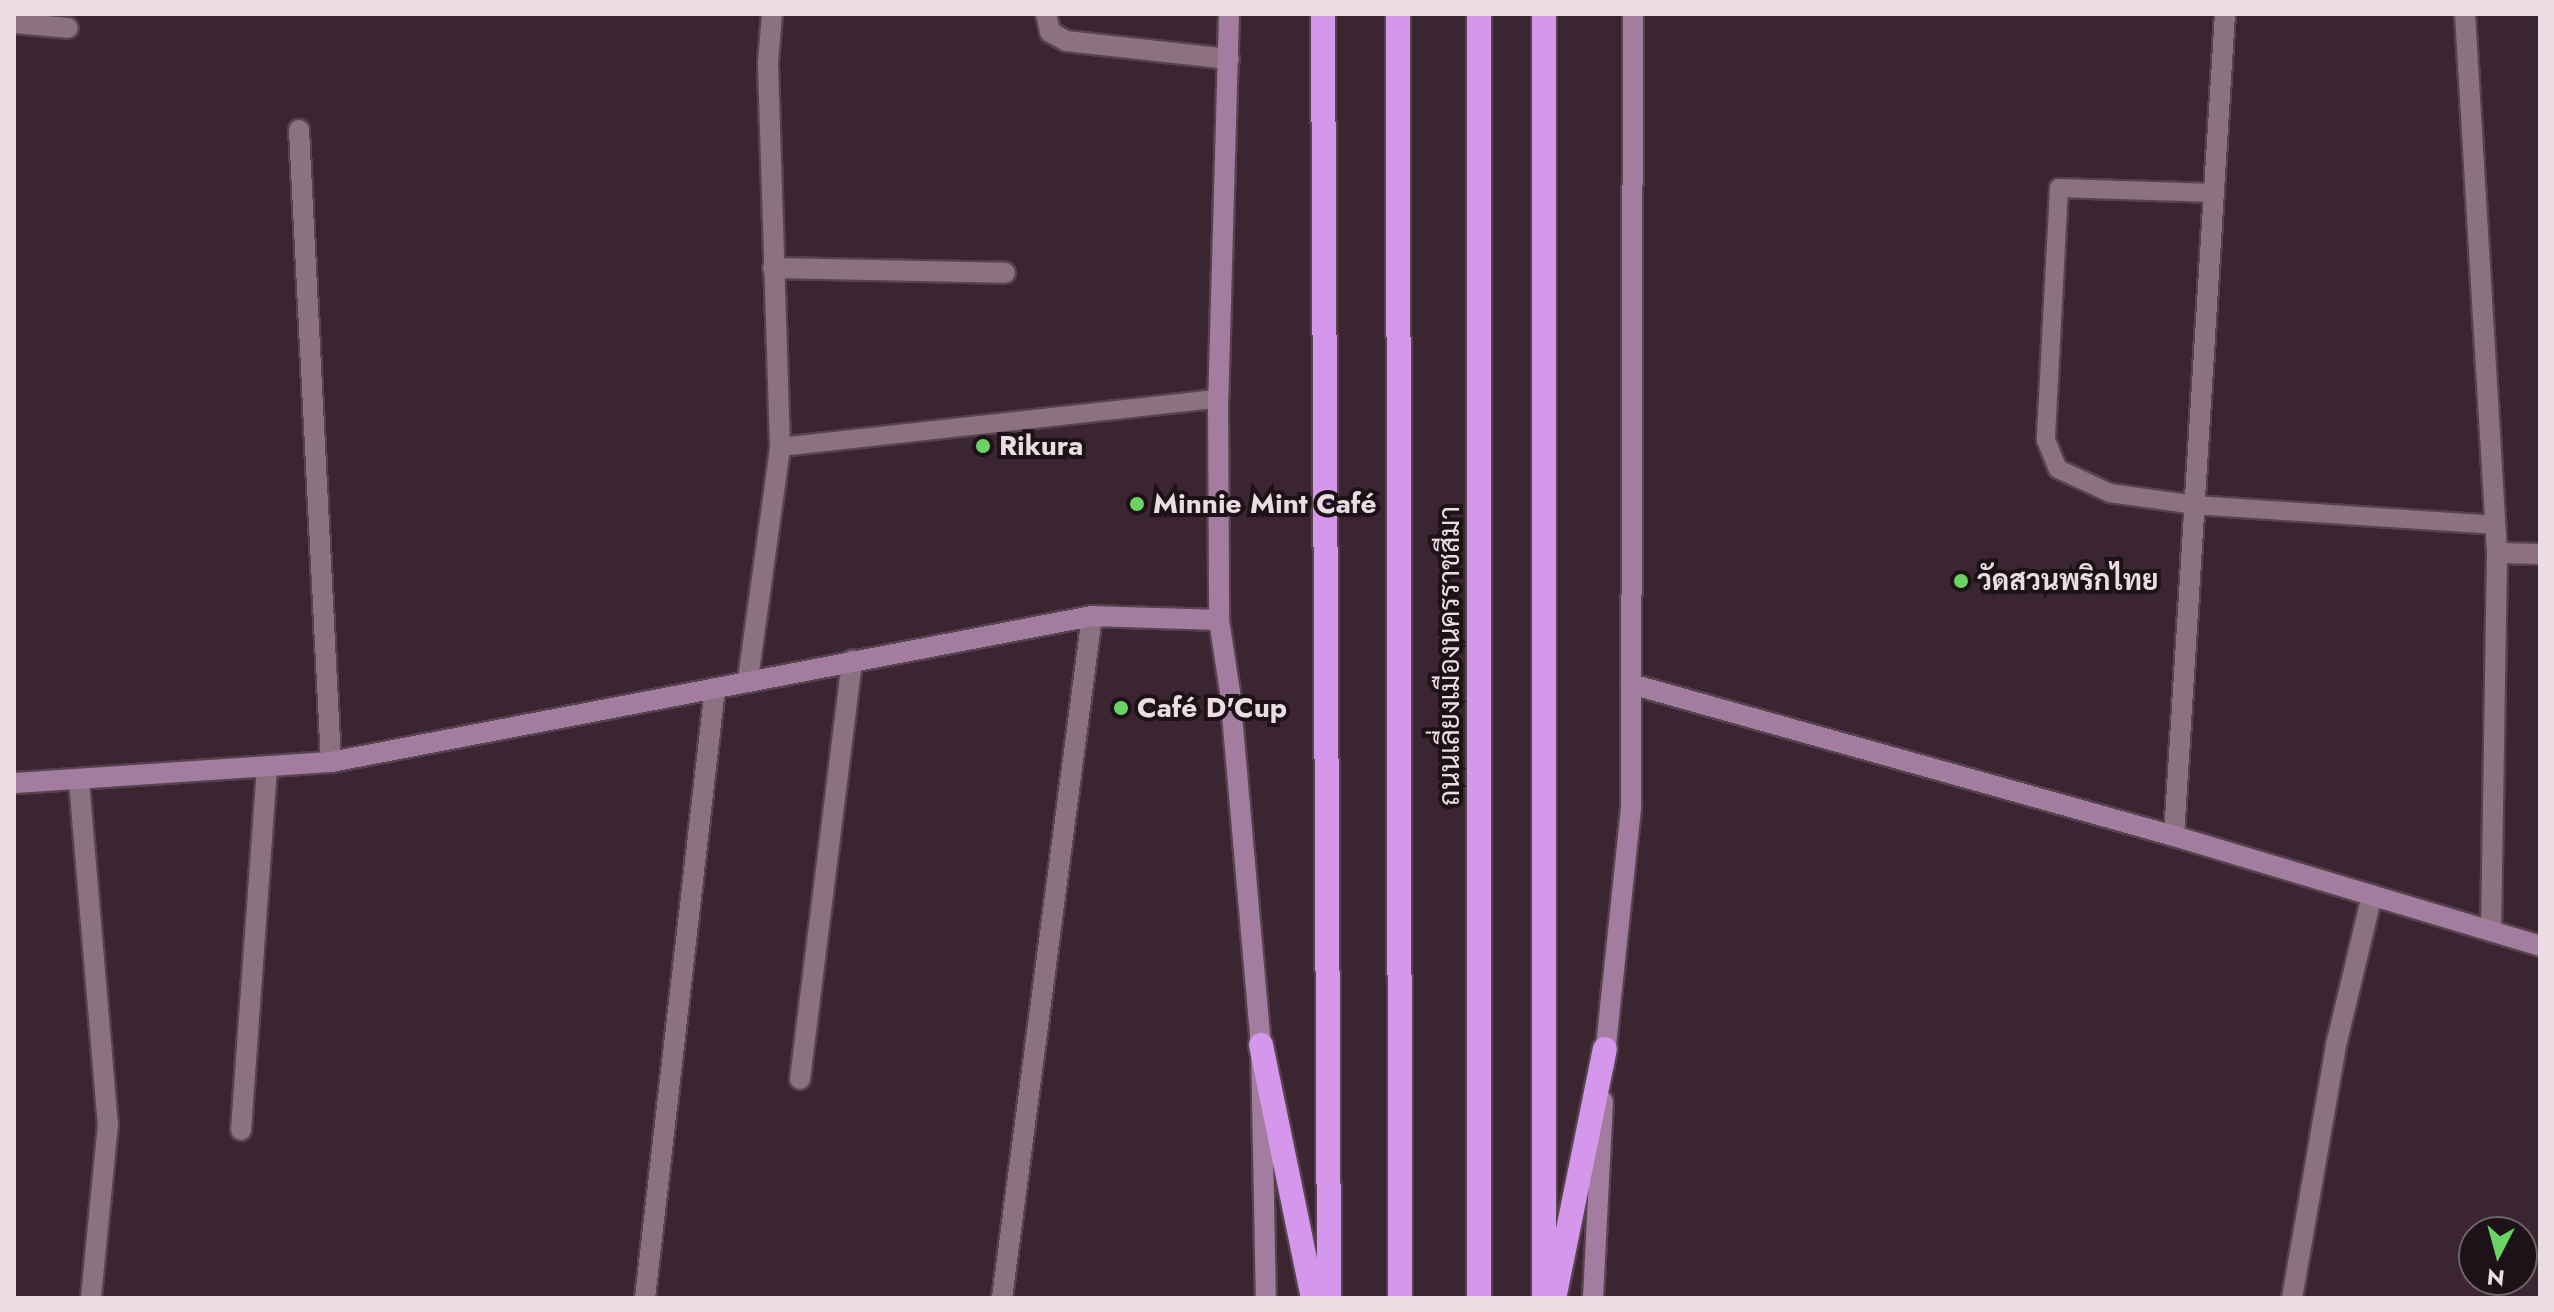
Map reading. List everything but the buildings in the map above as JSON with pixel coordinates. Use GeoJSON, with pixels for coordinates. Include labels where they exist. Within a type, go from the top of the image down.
{"type":"FeatureCollection","features":[{"type":"Feature","properties":{"kind":"highway"},"geometry":{"type":"LineString","coordinates":[[1323,14],[1329,1298]]}},
{"type":"Feature","properties":{"kind":"highway","name":"ถนนเลี่ยงเมืองนครราชสีมา"},"geometry":{"type":"LineString","coordinates":[[1398,14],[1400,1298]]}},
{"type":"Feature","properties":{"kind":"highway","name":"ถนนเลี่ยงเมืองนครราชสีมา"},"geometry":{"type":"LineString","coordinates":[[1479,14],[1479,1298]]}},
{"type":"Feature","properties":{"kind":"highway"},"geometry":{"type":"LineString","coordinates":[[1544,14],[1544,1298]]}},
{"type":"Feature","properties":{"kind":"highway"},"geometry":{"type":"LineString","coordinates":[[1261,1045],[1313,1298]]}},
{"type":"Feature","properties":{"kind":"highway"},"geometry":{"type":"LineString","coordinates":[[1554,1298],[1605,1049]]}},
{"type":"Feature","properties":{"kind":"main road"},"geometry":{"type":"LineString","coordinates":[[1229,14],[1218,399],[1219,620],[1230,692],[1261,1045],[1266,1298]]}},
{"type":"Feature","properties":{"kind":"main road"},"geometry":{"type":"LineString","coordinates":[[1593,1298],[1605,1049],[1631,807],[1633,14]]}},
{"type":"Feature","properties":{"kind":"main road"},"geometry":{"type":"LineString","coordinates":[[14,783],[331,762],[748,679],[1092,616],[1219,620]]}},
{"type":"Feature","properties":{"kind":"main road"},"geometry":{"type":"LineString","coordinates":[[1631,684],[2174,836],[2540,946]]}},
{"type":"Feature","properties":{"kind":"street"},"geometry":{"type":"LineString","coordinates":[[748,679],[780,447],[773,268],[772,14]]}},
{"type":"Feature","properties":{"kind":"street"},"geometry":{"type":"LineString","coordinates":[[1046,14],[1050,32],[1066,41],[1229,59]]}},
{"type":"Feature","properties":{"kind":"street"},"geometry":{"type":"LineString","coordinates":[[2174,836],[2225,14]]}},
{"type":"Feature","properties":{"kind":"street"},"geometry":{"type":"LineString","coordinates":[[2465,14],[2497,553],[2491,931]]}},
{"type":"Feature","properties":{"kind":"street"},"geometry":{"type":"LineString","coordinates":[[14,23],[68,28]]}},
{"type":"Feature","properties":{"kind":"street"},"geometry":{"type":"LineString","coordinates":[[299,130],[331,762]]}},
{"type":"Feature","properties":{"kind":"street"},"geometry":{"type":"LineString","coordinates":[[773,268],[1005,273]]}},
{"type":"Feature","properties":{"kind":"street"},"geometry":{"type":"LineString","coordinates":[[2497,553],[2540,554]]}},
{"type":"Feature","properties":{"kind":"street"},"geometry":{"type":"LineString","coordinates":[[1002,1298],[1092,616]]}},
{"type":"Feature","properties":{"kind":"street"},"geometry":{"type":"LineString","coordinates":[[800,1079],[852,660]]}},
{"type":"Feature","properties":{"kind":"street"},"geometry":{"type":"LineString","coordinates":[[645,1298],[715,688]]}},
{"type":"Feature","properties":{"kind":"street"},"geometry":{"type":"LineString","coordinates":[[241,1130],[267,767]]}},
{"type":"Feature","properties":{"kind":"street"},"geometry":{"type":"LineString","coordinates":[[79,781],[108,1124],[91,1298]]}},
{"type":"Feature","properties":{"kind":"street"},"geometry":{"type":"LineString","coordinates":[[2292,1298],[2337,1041],[2372,895]]}},
{"type":"Feature","properties":{"kind":"lane"},"geometry":{"type":"LineString","coordinates":[[2214,193],[2059,188],[2046,440],[2058,469],[2110,493],[2195,505],[2495,525]]}},
{"type":"Feature","properties":{"kind":"lane"},"geometry":{"type":"LineString","coordinates":[[780,447],[1218,399]]}},
{"type":"Feature","properties":{"kind":"place","name":"Rikura"},"geometry":{"type":"Point","coordinates":[983,446]}},
{"type":"Feature","properties":{"kind":"place","name":"Minnie Mint Café"},"geometry":{"type":"Point","coordinates":[1137,504]}},
{"type":"Feature","properties":{"kind":"place","name":"วัดสวนพริกไทย"},"geometry":{"type":"Point","coordinates":[1961,581]}},
{"type":"Feature","properties":{"kind":"place","name":"Café D'Cup"},"geometry":{"type":"Point","coordinates":[1121,708]}}]}
